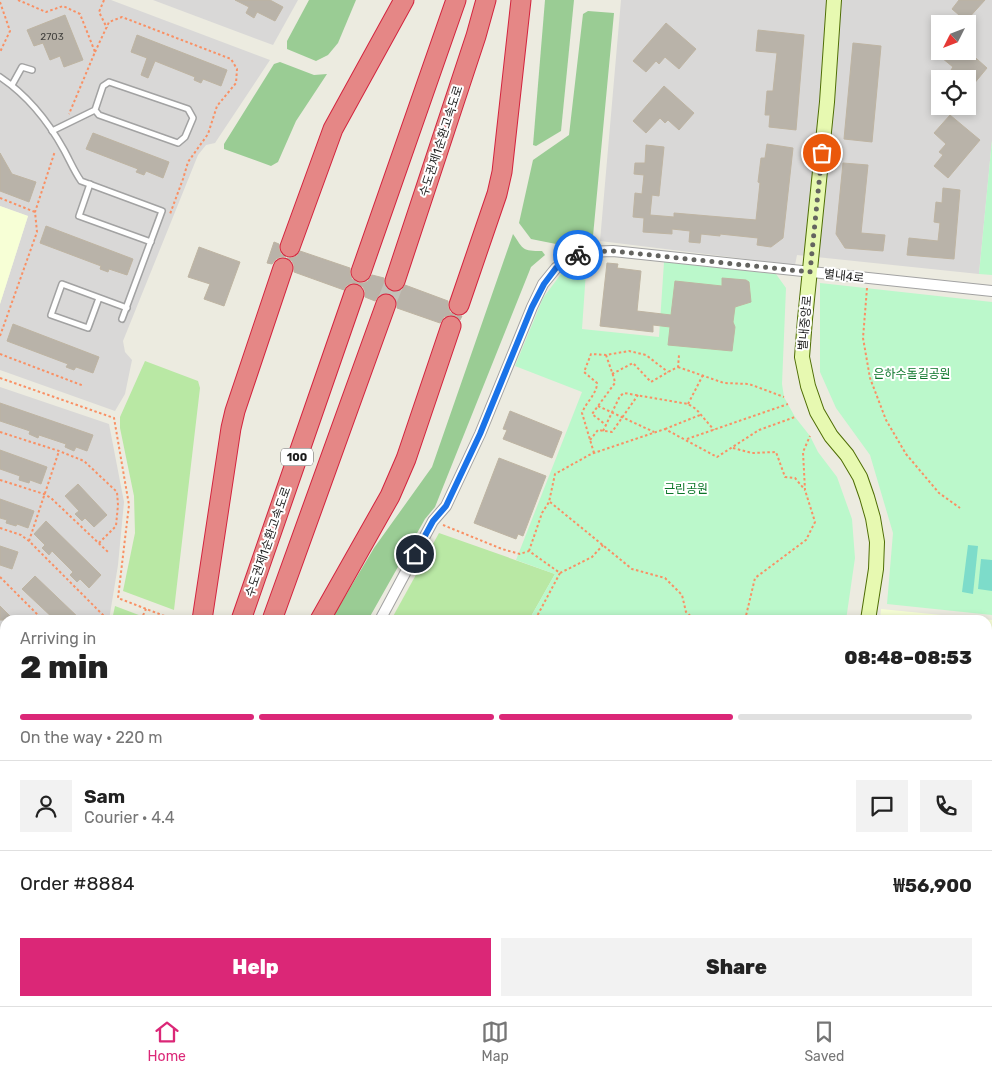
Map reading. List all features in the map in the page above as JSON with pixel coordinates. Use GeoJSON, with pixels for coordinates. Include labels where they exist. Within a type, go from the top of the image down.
{"type":"FeatureCollection","features":[{"type":"Feature","properties":{"kind":"highway"},"geometry":{"type":"LineString","coordinates":[[290,247],[333,130],[404,0]]}},
{"type":"Feature","properties":{"kind":"highway"},"geometry":{"type":"LineString","coordinates":[[361,272],[456,0]]}},
{"type":"Feature","properties":{"kind":"highway","name":"수도권제1순환고속도로"},"geometry":{"type":"LineString","coordinates":[[394,281],[476,36],[486,0]]}},
{"type":"Feature","properties":{"kind":"highway"},"geometry":{"type":"LineString","coordinates":[[459,305],[498,194],[521,0]]}},
{"type":"Feature","properties":{"kind":"highway"},"geometry":{"type":"LineString","coordinates":[[203,615],[230,428],[234,411],[283,268]]}},
{"type":"Feature","properties":{"kind":"highway","name":"수도권제1순환고속도로"},"geometry":{"type":"LineString","coordinates":[[243,615],[354,294]]}},
{"type":"Feature","properties":{"kind":"highway","name":"100"},"geometry":{"type":"LineString","coordinates":[[274,615],[386,304]]}},
{"type":"Feature","properties":{"kind":"highway"},"geometry":{"type":"LineString","coordinates":[[323,615],[399,478],[452,326]]}},
{"type":"Feature","properties":{"kind":"street","name":"별내중앙로"},"geometry":{"type":"LineString","coordinates":[[834,0],[827,102],[802,357],[808,386],[817,412],[831,436],[860,477],[873,518],[877,542],[876,569],[868,615]]}},
{"type":"Feature","properties":{"kind":"street","name":"별내4로"},"geometry":{"type":"LineString","coordinates":[[383,615],[433,521],[446,506],[480,434],[532,307],[544,284],[556,268],[570,258],[586,252],[613,251],[992,291]]}},
{"type":"Feature","properties":{"kind":"lane"},"geometry":{"type":"LineString","coordinates":[[12,86],[22,67],[32,70]]}},
{"type":"Feature","properties":{"kind":"lane"},"geometry":{"type":"LineString","coordinates":[[0,77],[39,111],[81,181],[162,211],[122,319]]}},
{"type":"Feature","properties":{"kind":"lane"},"geometry":{"type":"LineString","coordinates":[[52,131],[95,110],[104,86],[110,82],[188,109],[193,118],[185,137],[178,143],[99,115],[95,110]]}},
{"type":"Feature","properties":{"kind":"lane"},"geometry":{"type":"LineString","coordinates":[[90,184],[79,216],[151,242]]}},
{"type":"Feature","properties":{"kind":"lane"},"geometry":{"type":"LineString","coordinates":[[100,298],[88,328],[51,315],[62,284],[100,298],[126,308]]}},
{"type":"Feature","properties":{"kind":"path"},"geometry":{"type":"LineString","coordinates":[[18,0],[46,12],[63,6],[80,14],[95,52]]}},
{"type":"Feature","properties":{"kind":"path"},"geometry":{"type":"LineString","coordinates":[[104,0],[98,12],[107,28]]}},
{"type":"Feature","properties":{"kind":"path"},"geometry":{"type":"LineString","coordinates":[[0,2],[10,31],[0,52]]}},
{"type":"Feature","properties":{"kind":"path"},"geometry":{"type":"LineString","coordinates":[[64,125],[109,22],[122,17],[230,59],[238,69],[236,83],[217,106],[208,134],[188,162],[166,224],[156,229]]}},
{"type":"Feature","properties":{"kind":"path"},"geometry":{"type":"LineString","coordinates":[[0,336],[37,232],[35,212],[58,141]]}},
{"type":"Feature","properties":{"kind":"path"},"geometry":{"type":"LineString","coordinates":[[0,198],[35,212]]}},
{"type":"Feature","properties":{"kind":"path"},"geometry":{"type":"LineString","coordinates":[[867,288],[862,338],[870,378],[886,420],[906,454],[939,493],[960,508]]}},
{"type":"Feature","properties":{"kind":"path"},"geometry":{"type":"LineString","coordinates":[[594,453],[582,412],[597,388],[597,383],[584,372],[591,354],[606,355],[628,351],[646,355],[668,372]]}},
{"type":"Feature","properties":{"kind":"path"},"geometry":{"type":"LineString","coordinates":[[0,354],[84,386]]}},
{"type":"Feature","properties":{"kind":"path"},"geometry":{"type":"LineString","coordinates":[[606,355],[614,383],[592,414],[606,425]]}},
{"type":"Feature","properties":{"kind":"path"},"geometry":{"type":"LineString","coordinates":[[678,367],[679,355]]}},
{"type":"Feature","properties":{"kind":"path"},"geometry":{"type":"LineString","coordinates":[[612,374],[634,363],[651,382],[678,367],[724,383],[749,384],[784,397]]}},
{"type":"Feature","properties":{"kind":"path"},"geometry":{"type":"LineString","coordinates":[[688,404],[703,376]]}},
{"type":"Feature","properties":{"kind":"path"},"geometry":{"type":"LineString","coordinates":[[0,378],[114,418],[129,505],[118,598],[162,615]]}},
{"type":"Feature","properties":{"kind":"path"},"geometry":{"type":"LineString","coordinates":[[603,431],[620,396],[624,393],[688,404],[714,430]]}},
{"type":"Feature","properties":{"kind":"path"},"geometry":{"type":"LineString","coordinates":[[590,440],[598,430],[612,432],[638,395]]}},
{"type":"Feature","properties":{"kind":"path"},"geometry":{"type":"LineString","coordinates":[[685,440],[788,404]]}},
{"type":"Feature","properties":{"kind":"path"},"geometry":{"type":"LineString","coordinates":[[598,406],[654,432]]}},
{"type":"Feature","properties":{"kind":"path"},"geometry":{"type":"LineString","coordinates":[[530,551],[542,513],[549,502],[555,474],[594,453],[701,415]]}},
{"type":"Feature","properties":{"kind":"path"},"geometry":{"type":"LineString","coordinates":[[665,429],[717,457],[759,430],[795,417]]}},
{"type":"Feature","properties":{"kind":"path"},"geometry":{"type":"LineString","coordinates":[[0,432],[59,450],[84,461],[117,492],[116,526],[99,543]]}},
{"type":"Feature","properties":{"kind":"path"},"geometry":{"type":"LineString","coordinates":[[747,615],[756,578],[806,540],[815,522],[805,490],[803,452],[810,436]]}},
{"type":"Feature","properties":{"kind":"path"},"geometry":{"type":"LineString","coordinates":[[731,448],[752,453],[776,452],[785,477],[795,478],[805,490]]}},
{"type":"Feature","properties":{"kind":"path"},"geometry":{"type":"LineString","coordinates":[[28,541],[59,450]]}},
{"type":"Feature","properties":{"kind":"path"},"geometry":{"type":"LineString","coordinates":[[0,480],[51,498],[108,552]]}},
{"type":"Feature","properties":{"kind":"path"},"geometry":{"type":"LineString","coordinates":[[549,502],[632,569],[665,578],[682,595],[686,612],[689,615]]}},
{"type":"Feature","properties":{"kind":"path"},"geometry":{"type":"LineString","coordinates":[[433,521],[502,549],[520,554],[530,551]]}},
{"type":"Feature","properties":{"kind":"path"},"geometry":{"type":"LineString","coordinates":[[0,528],[21,535],[103,615]]}},
{"type":"Feature","properties":{"kind":"path"},"geometry":{"type":"LineString","coordinates":[[537,615],[560,573],[592,557],[602,545]]}},
{"type":"Feature","properties":{"kind":"path"},"geometry":{"type":"LineString","coordinates":[[530,551],[560,573]]}},
{"type":"Feature","properties":{"kind":"path"},"geometry":{"type":"LineString","coordinates":[[0,577],[38,615]]}},
{"type":"Feature","properties":{"kind":"path"},"geometry":{"type":"LineString","coordinates":[[143,615],[146,609]]}},
{"type":"Feature","properties":{"kind":"shaded area"},"geometry":{"type":"Polygon","coordinates":[[[0,0],[111,0],[270,60],[215,143],[206,145],[198,155],[123,341],[125,352],[132,360],[125,394],[115,411],[0,370],[0,304],[28,216],[0,206],[0,0]]]}},
{"type":"Feature","properties":{"kind":"shaded area"},"geometry":{"type":"Polygon","coordinates":[[[153,0],[298,0],[273,45],[153,0]]]}},
{"type":"Feature","properties":{"kind":"shaded area"},"geometry":{"type":"Polygon","coordinates":[[[621,0],[992,0],[992,140],[979,274],[797,255],[795,265],[600,241],[621,0]]]}},
{"type":"Feature","properties":{"kind":"shaded area"},"geometry":{"type":"Polygon","coordinates":[[[0,206],[28,216],[0,304],[0,206]]]}},
{"type":"Feature","properties":{"kind":"shaded area"},"geometry":{"type":"Polygon","coordinates":[[[0,387],[109,424],[124,502],[118,565],[110,615],[0,615],[0,387]]]}},
{"type":"Feature","properties":{"kind":"shaded area"},"geometry":{"type":"Polygon","coordinates":[[[968,545],[978,546],[973,594],[962,592],[968,545]]]}},
{"type":"Feature","properties":{"kind":"shaded area"},"geometry":{"type":"Polygon","coordinates":[[[981,559],[992,560],[992,591],[978,589],[981,559]]]}},
{"type":"Feature","properties":{"kind":"shaded area"},"geometry":{"type":"Polygon","coordinates":[[[881,609],[942,615],[880,615],[881,609]]]}},
{"type":"Feature","properties":{"kind":"green space"},"geometry":{"type":"Polygon","coordinates":[[[309,0],[356,0],[338,43],[328,55],[316,61],[287,49],[287,41],[309,0]]]}},
{"type":"Feature","properties":{"kind":"green space"},"geometry":{"type":"Polygon","coordinates":[[[545,0],[574,0],[561,131],[536,146],[533,145],[545,0]]]}},
{"type":"Feature","properties":{"kind":"green space"},"geometry":{"type":"Polygon","coordinates":[[[588,11],[614,13],[593,236],[556,244],[531,239],[519,223],[533,160],[569,135],[583,14],[588,11]]]}},
{"type":"Feature","properties":{"kind":"green space"},"geometry":{"type":"Polygon","coordinates":[[[280,62],[314,75],[327,74],[296,121],[278,162],[271,166],[224,149],[224,144],[274,64],[280,62]]]}},
{"type":"Feature","properties":{"kind":"green space"},"geometry":{"type":"Polygon","coordinates":[[[992,140],[992,275],[979,274],[992,140]]]}},
{"type":"Feature","properties":{"kind":"green space"},"geometry":{"type":"Polygon","coordinates":[[[513,234],[527,250],[542,251],[545,255],[531,267],[435,507],[425,519],[371,615],[334,615],[374,548],[432,467],[513,234]]]}},
{"type":"Feature","properties":{"kind":"green space","name":"근린공원"},"geometry":{"type":"Polygon","coordinates":[[[587,257],[582,329],[659,337],[664,262],[776,274],[786,288],[782,384],[784,397],[795,417],[810,436],[818,452],[837,477],[852,519],[855,558],[847,615],[532,615],[555,574],[516,560],[582,392],[515,366],[543,298],[567,266],[587,257]]]}},
{"type":"Feature","properties":{"kind":"green space","name":"은하수돌길공원"},"geometry":{"type":"Polygon","coordinates":[[[820,283],[992,302],[992,615],[887,604],[893,533],[870,455],[836,408],[820,372],[820,283]]]}},
{"type":"Feature","properties":{"kind":"green space"},"geometry":{"type":"Polygon","coordinates":[[[145,361],[198,381],[200,388],[174,610],[123,591],[135,533],[134,496],[120,428],[120,417],[145,361]]]}},
{"type":"Feature","properties":{"kind":"green space"},"geometry":{"type":"Polygon","coordinates":[[[439,533],[555,574],[532,615],[394,615],[439,533]]]}},
{"type":"Feature","properties":{"kind":"green space"},"geometry":{"type":"Polygon","coordinates":[[[115,606],[139,615],[113,615],[115,606]]]}},
{"type":"Feature","properties":{"kind":"building"},"geometry":{"type":"Polygon","coordinates":[[[235,0],[270,0],[283,7],[275,21],[257,12],[254,18],[246,13],[249,7],[235,0]]]}},
{"type":"Feature","properties":{"kind":"building"},"geometry":{"type":"Polygon","coordinates":[[[959,0],[985,0],[971,15],[959,15],[952,9],[959,0]]]}},
{"type":"Feature","properties":{"kind":"building"},"geometry":{"type":"Polygon","coordinates":[[[65,15],[83,60],[64,67],[60,56],[50,60],[43,43],[34,46],[27,30],[65,15]]]}},
{"type":"Feature","properties":{"kind":"building"},"geometry":{"type":"Polygon","coordinates":[[[666,23],[696,49],[679,69],[665,57],[659,64],[656,61],[646,72],[633,61],[666,23]]]}},
{"type":"Feature","properties":{"kind":"building"},"geometry":{"type":"Polygon","coordinates":[[[758,30],[804,35],[796,130],[769,127],[770,115],[765,115],[767,91],[773,91],[777,53],[756,51],[758,30]]]}},
{"type":"Feature","properties":{"kind":"building"},"geometry":{"type":"Polygon","coordinates":[[[137,35],[227,70],[221,86],[203,79],[201,83],[194,80],[195,77],[155,61],[148,78],[141,75],[147,58],[131,52],[137,35]]]}},
{"type":"Feature","properties":{"kind":"building"},"geometry":{"type":"Polygon","coordinates":[[[853,43],[881,46],[872,142],[844,139],[853,43]]]}},
{"type":"Feature","properties":{"kind":"building"},"geometry":{"type":"Polygon","coordinates":[[[976,58],[987,68],[976,81],[976,70],[951,70],[953,67],[944,60],[976,60],[976,58]]]}},
{"type":"Feature","properties":{"kind":"building"},"geometry":{"type":"Polygon","coordinates":[[[664,86],[694,113],[679,130],[668,120],[665,123],[660,118],[646,133],[633,121],[664,86]]]}},
{"type":"Feature","properties":{"kind":"building"},"geometry":{"type":"Polygon","coordinates":[[[950,115],[980,140],[948,178],[934,166],[943,155],[939,152],[946,144],[934,133],[950,115]]]}},
{"type":"Feature","properties":{"kind":"building"},"geometry":{"type":"Polygon","coordinates":[[[93,133],[169,162],[163,178],[146,171],[144,175],[136,172],[138,169],[86,149],[93,133]]]}},
{"type":"Feature","properties":{"kind":"building"},"geometry":{"type":"Polygon","coordinates":[[[767,144],[793,148],[783,238],[771,247],[757,245],[758,238],[701,234],[700,243],[689,242],[690,231],[672,229],[672,234],[643,232],[644,218],[633,217],[635,193],[642,194],[644,175],[634,174],[635,163],[645,163],[646,145],[664,147],[659,196],[652,195],[650,215],[674,217],[674,213],[756,220],[761,158],[765,158],[767,144]]]}},
{"type":"Feature","properties":{"kind":"building"},"geometry":{"type":"Polygon","coordinates":[[[0,153],[12,174],[36,182],[29,202],[0,191],[0,153]]]}},
{"type":"Feature","properties":{"kind":"building"},"geometry":{"type":"Polygon","coordinates":[[[843,163],[868,165],[861,233],[885,235],[883,251],[845,248],[836,234],[843,163]]]}},
{"type":"Feature","properties":{"kind":"building"},"geometry":{"type":"Polygon","coordinates":[[[943,188],[960,190],[954,259],[907,255],[909,238],[938,241],[940,223],[934,222],[936,202],[942,203],[943,188]]]}},
{"type":"Feature","properties":{"kind":"building"},"geometry":{"type":"Polygon","coordinates":[[[46,226],[133,259],[127,275],[109,269],[108,272],[100,269],[101,266],[40,243],[46,226]]]}},
{"type":"Feature","properties":{"kind":"building"},"geometry":{"type":"Polygon","coordinates":[[[274,242],[279,244],[281,254],[286,257],[276,259],[272,264],[267,263],[274,242]]]}},
{"type":"Feature","properties":{"kind":"building"},"geometry":{"type":"Polygon","coordinates":[[[199,247],[240,262],[224,306],[204,299],[210,284],[188,277],[199,247]]]}},
{"type":"Feature","properties":{"kind":"building"},"geometry":{"type":"Polygon","coordinates":[[[300,251],[350,268],[352,279],[358,283],[368,281],[372,275],[384,278],[386,288],[391,291],[398,292],[405,285],[448,301],[450,312],[456,316],[462,316],[460,320],[455,316],[449,315],[444,317],[440,323],[397,308],[395,297],[389,293],[379,295],[375,301],[365,297],[363,287],[358,284],[351,283],[344,290],[294,272],[292,261],[287,258],[297,256],[300,251]]]}},
{"type":"Feature","properties":{"kind":"building"},"geometry":{"type":"Polygon","coordinates":[[[607,263],[618,264],[617,268],[641,271],[637,311],[671,315],[675,281],[722,286],[722,278],[746,280],[749,282],[751,302],[735,307],[732,351],[668,345],[670,327],[653,325],[653,332],[600,326],[607,263]]]}},
{"type":"Feature","properties":{"kind":"building"},"geometry":{"type":"Polygon","coordinates":[[[13,324],[99,357],[93,373],[76,367],[74,370],[66,367],[68,364],[7,341],[13,324]]]}},
{"type":"Feature","properties":{"kind":"building"},"geometry":{"type":"Polygon","coordinates":[[[0,403],[93,435],[87,451],[76,447],[74,451],[65,447],[66,444],[39,435],[38,438],[29,434],[30,431],[0,421],[0,403]]]}},
{"type":"Feature","properties":{"kind":"building"},"geometry":{"type":"Polygon","coordinates":[[[510,411],[562,432],[552,458],[503,439],[507,430],[503,429],[510,411]]]}},
{"type":"Feature","properties":{"kind":"building"},"geometry":{"type":"Polygon","coordinates":[[[0,450],[47,467],[41,484],[30,480],[29,483],[19,480],[20,476],[0,469],[0,450]]]}},
{"type":"Feature","properties":{"kind":"building"},"geometry":{"type":"Polygon","coordinates":[[[499,458],[546,476],[523,536],[518,534],[516,539],[474,523],[499,458]]]}},
{"type":"Feature","properties":{"kind":"building"},"geometry":{"type":"Polygon","coordinates":[[[78,484],[107,515],[94,527],[85,518],[82,521],[75,514],[79,511],[65,496],[78,484]]]}},
{"type":"Feature","properties":{"kind":"building"},"geometry":{"type":"Polygon","coordinates":[[[0,499],[34,511],[28,528],[6,523],[7,520],[0,518],[0,499]]]}},
{"type":"Feature","properties":{"kind":"building"},"geometry":{"type":"Polygon","coordinates":[[[46,521],[101,575],[89,588],[80,579],[77,582],[70,575],[73,572],[52,551],[49,555],[42,548],[45,545],[34,534],[46,521]]]}},
{"type":"Feature","properties":{"kind":"building"},"geometry":{"type":"Polygon","coordinates":[[[0,546],[18,552],[12,569],[0,565],[0,546]]]}},
{"type":"Feature","properties":{"kind":"building"},"geometry":{"type":"Polygon","coordinates":[[[35,576],[76,615],[50,615],[22,589],[35,576]]]}},
{"type":"Feature","properties":{"kind":"building"},"geometry":{"type":"Polygon","coordinates":[[[0,606],[9,615],[0,615],[0,606]]]}},
{"type":"Feature","properties":{"kind":"tunnel"},"geometry":{"type":"LineString","coordinates":[[386,304],[395,281]]}},
{"type":"Feature","properties":{"kind":"way so far"},"geometry":{"type":"LineString","coordinates":[[578,255],[586,252],[613,251],[810,272],[822,153]]}},
{"type":"Feature","properties":{"kind":"route"},"geometry":{"type":"LineString","coordinates":[[415,554],[433,521],[446,506],[480,434],[532,307],[544,284],[556,268],[578,255]]}}]}
